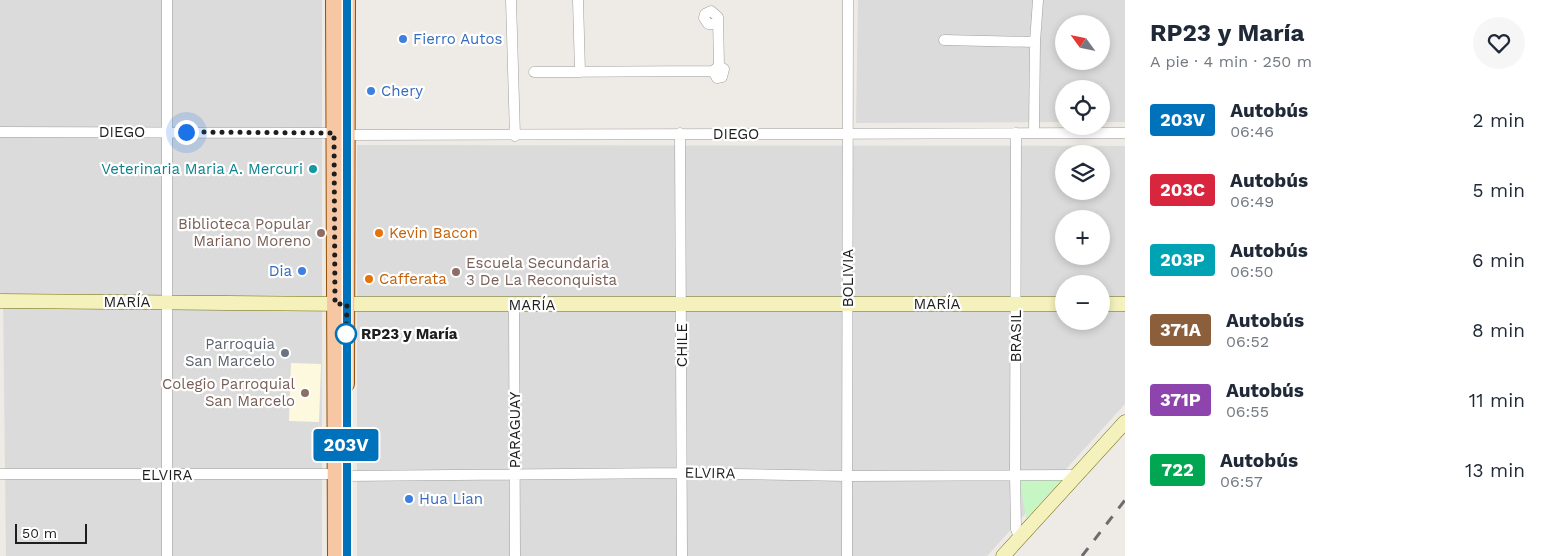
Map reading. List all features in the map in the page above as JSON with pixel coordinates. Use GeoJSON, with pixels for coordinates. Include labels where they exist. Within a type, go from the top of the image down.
{"type":"FeatureCollection","features":[{"type":"Feature","properties":{"kind":"main road"},"geometry":{"type":"LineString","coordinates":[[334,0],[340,134],[341,304],[340,475],[336,556]]}},
{"type":"Feature","properties":{"kind":"main road"},"geometry":{"type":"LineString","coordinates":[[340,134],[347,0]]}},
{"type":"Feature","properties":{"kind":"main road"},"geometry":{"type":"LineString","coordinates":[[340,475],[346,556]]}},
{"type":"Feature","properties":{"kind":"street"},"geometry":{"type":"LineString","coordinates":[[167,0],[167,556]]}},
{"type":"Feature","properties":{"kind":"street"},"geometry":{"type":"LineString","coordinates":[[511,0],[514,136]]}},
{"type":"Feature","properties":{"kind":"street"},"geometry":{"type":"LineString","coordinates":[[578,0],[580,72]]}},
{"type":"Feature","properties":{"kind":"street","name":"BOLIVIA"},"geometry":{"type":"LineString","coordinates":[[847,556],[849,304],[848,0]]}},
{"type":"Feature","properties":{"kind":"street"},"geometry":{"type":"LineString","coordinates":[[1034,133],[1035,42],[1038,0]]}},
{"type":"Feature","properties":{"kind":"street"},"geometry":{"type":"LineString","coordinates":[[534,72],[716,68],[717,24]]}},
{"type":"Feature","properties":{"kind":"street"},"geometry":{"type":"LineString","coordinates":[[944,40],[1035,42]]}},
{"type":"Feature","properties":{"kind":"street","name":"DIEGO"},"geometry":{"type":"LineString","coordinates":[[0,132],[514,136],[680,133],[1125,133]]}},
{"type":"Feature","properties":{"kind":"street","name":"CHILE"},"geometry":{"type":"LineString","coordinates":[[680,133],[682,556]]}},
{"type":"Feature","properties":{"kind":"street","name":"BRASIL"},"geometry":{"type":"LineString","coordinates":[[1016,134],[1015,474],[1016,529],[1019,538]]}},
{"type":"Feature","properties":{"kind":"street","name":"MARÍA"},"geometry":{"type":"LineString","coordinates":[[0,301],[514,305],[1055,304]]}},
{"type":"Feature","properties":{"kind":"street"},"geometry":{"type":"LineString","coordinates":[[1110,304],[1125,304]]}},
{"type":"Feature","properties":{"kind":"street","name":"PARAGUAY"},"geometry":{"type":"LineString","coordinates":[[514,305],[515,556]]}},
{"type":"Feature","properties":{"kind":"street"},"geometry":{"type":"LineString","coordinates":[[1003,556],[1075,474],[1125,422]]}},
{"type":"Feature","properties":{"kind":"street","name":"ELVIRA"},"geometry":{"type":"LineString","coordinates":[[0,474],[681,473],[848,476],[1075,474]]}},
{"type":"Feature","properties":{"kind":"shaded area"},"geometry":{"type":"Polygon","coordinates":[[[0,0],[322,0],[322,556],[6,556],[3,293],[0,293],[0,0]]]}},
{"type":"Feature","properties":{"kind":"shaded area"},"geometry":{"type":"Polygon","coordinates":[[[858,0],[1125,0],[1125,122],[1110,122],[1110,80],[1055,80],[1055,122],[856,123],[858,0]]]}},
{"type":"Feature","properties":{"kind":"shaded area"},"geometry":{"type":"Polygon","coordinates":[[[357,145],[1055,146],[1055,200],[1110,200],[1110,146],[1125,146],[1125,404],[987,556],[357,556],[357,145]]]}},
{"type":"Feature","properties":{"kind":"shaded area","name":"Colegio Parroquial San Marcelo"},"geometry":{"type":"Polygon","coordinates":[[[291,363],[321,364],[319,422],[289,421],[291,363]]]}},
{"type":"Feature","properties":{"kind":"green space"},"geometry":{"type":"Polygon","coordinates":[[[1019,477],[1063,479],[1026,518],[1019,477]]]}},
{"type":"Feature","properties":{"kind":"railway"},"geometry":{"type":"LineString","coordinates":[[1082,556],[1125,500]]}},
{"type":"Feature","properties":{"kind":"bus line","name":"203V"},"geometry":{"type":"LineString","coordinates":[[347,0],[347,556]]}},
{"type":"Feature","properties":{"kind":"place","name":"Fierro Autos"},"geometry":{"type":"Point","coordinates":[403,39]}},
{"type":"Feature","properties":{"kind":"place","name":"Chery"},"geometry":{"type":"Point","coordinates":[371,91]}},
{"type":"Feature","properties":{"kind":"place","name":"Veterinaria Maria A. Mercuri"},"geometry":{"type":"Point","coordinates":[313,169]}},
{"type":"Feature","properties":{"kind":"place","name":"Biblioteca Popular Mariano Moreno"},"geometry":{"type":"Point","coordinates":[321,233]}},
{"type":"Feature","properties":{"kind":"place","name":"Kevin Bacon"},"geometry":{"type":"Point","coordinates":[379,233]}},
{"type":"Feature","properties":{"kind":"place","name":"Dia"},"geometry":{"type":"Point","coordinates":[302,271]}},
{"type":"Feature","properties":{"kind":"place","name":"Escuela Secundaria 3 De La Reconquista"},"geometry":{"type":"Point","coordinates":[456,272]}},
{"type":"Feature","properties":{"kind":"place","name":"Cafferata"},"geometry":{"type":"Point","coordinates":[369,279]}},
{"type":"Feature","properties":{"kind":"place","name":"RP23 y María"},"geometry":{"type":"Point","coordinates":[346,334]}},
{"type":"Feature","properties":{"kind":"place","name":"Parroquia San Marcelo"},"geometry":{"type":"Point","coordinates":[285,353]}},
{"type":"Feature","properties":{"kind":"place","name":"Colegio Parroquial San Marcelo"},"geometry":{"type":"Point","coordinates":[305,393]}},
{"type":"Feature","properties":{"kind":"place","name":"Hua Lian"},"geometry":{"type":"Point","coordinates":[409,499]}},
{"type":"Feature","properties":{"kind":"route"},"geometry":{"type":"LineString","coordinates":[[186,132],[334,133],[335,304],[347,304],[346,334]]}}]}
